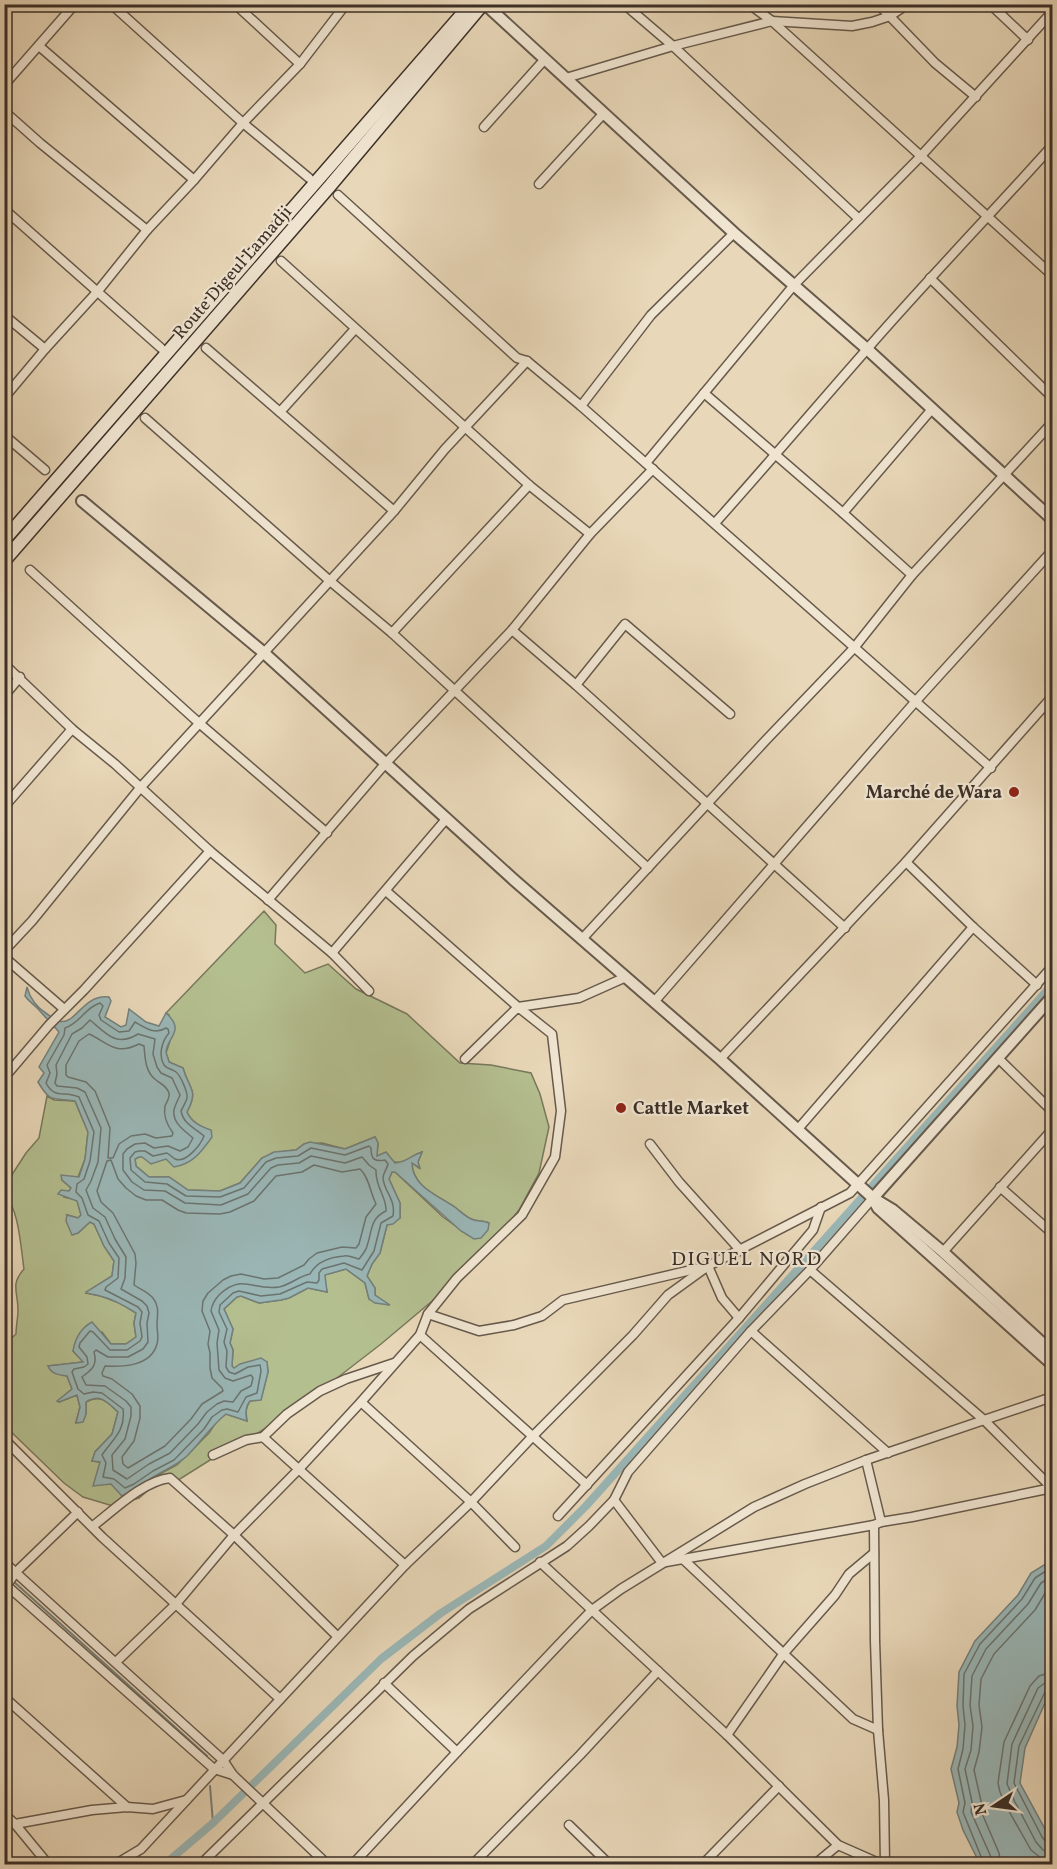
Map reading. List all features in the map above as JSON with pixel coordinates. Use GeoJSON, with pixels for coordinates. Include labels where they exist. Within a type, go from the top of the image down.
{"type":"FeatureCollection","features":[{"type":"Feature","properties":{"kind":"main road"},"geometry":{"type":"LineString","coordinates":[[4,540],[471,4]]}},
{"type":"Feature","properties":{"kind":"main road","name":"Route Digeul Lamadji"},"geometry":{"type":"LineString","coordinates":[[4,561],[322,196],[484,4]]}},
{"type":"Feature","properties":{"kind":"street"},"geometry":{"type":"LineString","coordinates":[[4,85],[75,4]]}},
{"type":"Feature","properties":{"kind":"street"},"geometry":{"type":"LineString","coordinates":[[111,4],[243,123],[309,178]]}},
{"type":"Feature","properties":{"kind":"street"},"geometry":{"type":"LineString","coordinates":[[235,4],[300,64]]}},
{"type":"Feature","properties":{"kind":"street"},"geometry":{"type":"LineString","coordinates":[[4,398],[98,291],[147,230],[243,123],[300,64],[346,4]]}},
{"type":"Feature","properties":{"kind":"street"},"geometry":{"type":"LineString","coordinates":[[484,4],[734,233],[867,349],[1053,519]]}},
{"type":"Feature","properties":{"kind":"street"},"geometry":{"type":"LineString","coordinates":[[624,4],[673,46],[859,219]]}},
{"type":"Feature","properties":{"kind":"street"},"geometry":{"type":"LineString","coordinates":[[749,4],[772,21],[1053,275]]}},
{"type":"Feature","properties":{"kind":"street"},"geometry":{"type":"LineString","coordinates":[[878,4],[935,63],[976,97]]}},
{"type":"Feature","properties":{"kind":"street"},"geometry":{"type":"LineString","coordinates":[[566,78],[673,46],[772,21],[852,26],[890,16],[908,4]]}},
{"type":"Feature","properties":{"kind":"street"},"geometry":{"type":"LineString","coordinates":[[990,4],[1028,40]]}},
{"type":"Feature","properties":{"kind":"street"},"geometry":{"type":"LineString","coordinates":[[268,900],[385,764],[512,630],[590,534],[650,466],[704,393],[794,285],[920,157],[1053,12]]}},
{"type":"Feature","properties":{"kind":"street"},"geometry":{"type":"LineString","coordinates":[[39,46],[194,180]]}},
{"type":"Feature","properties":{"kind":"street"},"geometry":{"type":"LineString","coordinates":[[484,127],[545,59]]}},
{"type":"Feature","properties":{"kind":"street"},"geometry":{"type":"LineString","coordinates":[[4,111],[147,230]]}},
{"type":"Feature","properties":{"kind":"street"},"geometry":{"type":"LineString","coordinates":[[539,184],[604,113]]}},
{"type":"Feature","properties":{"kind":"street"},"geometry":{"type":"LineString","coordinates":[[715,523],[930,278],[1053,146]]}},
{"type":"Feature","properties":{"kind":"street"},"geometry":{"type":"LineString","coordinates":[[338,195],[517,358],[527,361],[581,406],[990,768]]}},
{"type":"Feature","properties":{"kind":"street"},"geometry":{"type":"LineString","coordinates":[[4,209],[161,348]]}},
{"type":"Feature","properties":{"kind":"street"},"geometry":{"type":"LineString","coordinates":[[581,406],[651,315],[734,233]]}},
{"type":"Feature","properties":{"kind":"street"},"geometry":{"type":"LineString","coordinates":[[281,261],[529,485],[590,534]]}},
{"type":"Feature","properties":{"kind":"street"},"geometry":{"type":"LineString","coordinates":[[930,278],[1053,397]]}},
{"type":"Feature","properties":{"kind":"street"},"geometry":{"type":"LineString","coordinates":[[4,315],[45,349]]}},
{"type":"Feature","properties":{"kind":"street"},"geometry":{"type":"LineString","coordinates":[[280,412],[355,329]]}},
{"type":"Feature","properties":{"kind":"street"},"geometry":{"type":"LineString","coordinates":[[206,348],[394,511]]}},
{"type":"Feature","properties":{"kind":"street"},"geometry":{"type":"LineString","coordinates":[[4,951],[32,921],[140,788],[394,511],[464,427],[527,361]]}},
{"type":"Feature","properties":{"kind":"street"},"geometry":{"type":"LineString","coordinates":[[704,393],[912,575]]}},
{"type":"Feature","properties":{"kind":"street"},"geometry":{"type":"LineString","coordinates":[[843,513],[932,409]]}},
{"type":"Feature","properties":{"kind":"street"},"geometry":{"type":"LineString","coordinates":[[145,418],[456,690],[648,868]]}},
{"type":"Feature","properties":{"kind":"street"},"geometry":{"type":"LineString","coordinates":[[582,939],[854,648],[912,575],[1053,423]]}},
{"type":"Feature","properties":{"kind":"street"},"geometry":{"type":"LineString","coordinates":[[4,435],[45,470]]}},
{"type":"Feature","properties":{"kind":"street"},"geometry":{"type":"LineString","coordinates":[[392,633],[529,485]]}},
{"type":"Feature","properties":{"kind":"street"},"geometry":{"type":"LineString","coordinates":[[82,501],[263,652],[385,764],[866,1191],[888,1206],[943,1252],[1053,1352]]}},
{"type":"Feature","properties":{"kind":"street"},"geometry":{"type":"LineString","coordinates":[[654,1002],[915,702],[1053,551]]}},
{"type":"Feature","properties":{"kind":"street"},"geometry":{"type":"LineString","coordinates":[[30,570],[199,723],[327,832]]}},
{"type":"Feature","properties":{"kind":"street"},"geometry":{"type":"LineString","coordinates":[[576,685],[625,624],[730,714]]}},
{"type":"Feature","properties":{"kind":"street"},"geometry":{"type":"LineString","coordinates":[[512,630],[845,928]]}},
{"type":"Feature","properties":{"kind":"street"},"geometry":{"type":"LineString","coordinates":[[4,664],[72,729],[115,764],[210,851],[332,953],[369,990]]}},
{"type":"Feature","properties":{"kind":"street"},"geometry":{"type":"LineString","coordinates":[[4,696],[20,677]]}},
{"type":"Feature","properties":{"kind":"street"},"geometry":{"type":"LineString","coordinates":[[720,1059],[906,862],[1053,698]]}},
{"type":"Feature","properties":{"kind":"street"},"geometry":{"type":"LineString","coordinates":[[4,807],[72,729]]}},
{"type":"Feature","properties":{"kind":"street"},"geometry":{"type":"LineString","coordinates":[[332,953],[447,818]]}},
{"type":"Feature","properties":{"kind":"street"},"geometry":{"type":"LineString","coordinates":[[4,1078],[64,1009],[210,851]]}},
{"type":"Feature","properties":{"kind":"street"},"geometry":{"type":"LineString","coordinates":[[906,862],[1037,985]]}},
{"type":"Feature","properties":{"kind":"street"},"geometry":{"type":"LineString","coordinates":[[116,1662],[176,1604],[234,1535],[299,1469],[420,1335],[428,1314],[457,1278],[522,1215],[555,1157],[561,1112],[552,1034],[386,891]]}},
{"type":"Feature","properties":{"kind":"street"},"geometry":{"type":"LineString","coordinates":[[798,1129],[973,927]]}},
{"type":"Feature","properties":{"kind":"street"},"geometry":{"type":"LineString","coordinates":[[4,957],[64,1009]]}},
{"type":"Feature","properties":{"kind":"street"},"geometry":{"type":"LineString","coordinates":[[201,1864],[413,1656],[469,1609],[567,1546],[614,1500],[628,1472],[751,1331],[810,1270],[866,1191],[1053,967]]}},
{"type":"Feature","properties":{"kind":"street"},"geometry":{"type":"LineString","coordinates":[[465,1059],[518,1007],[579,998],[626,977]]}},
{"type":"Feature","properties":{"kind":"street"},"geometry":{"type":"LineString","coordinates":[[116,1864],[141,1849],[337,1636],[405,1565],[471,1502],[633,1335],[668,1295],[708,1266],[850,1193],[866,1191],[998,1059],[1053,997]]}},
{"type":"Feature","properties":{"kind":"street"},"geometry":{"type":"LineString","coordinates":[[998,1059],[1053,1111]]}},
{"type":"Feature","properties":{"kind":"street"},"geometry":{"type":"LineString","coordinates":[[943,1252],[1053,1130]]}},
{"type":"Feature","properties":{"kind":"street"},"geometry":{"type":"LineString","coordinates":[[650,1144],[679,1182],[741,1251]]}},
{"type":"Feature","properties":{"kind":"street"},"geometry":{"type":"LineString","coordinates":[[1000,1187],[1053,1233]]}},
{"type":"Feature","properties":{"kind":"street"},"geometry":{"type":"LineString","coordinates":[[866,1191],[878,1208],[1053,1364]]}},
{"type":"Feature","properties":{"kind":"street"},"geometry":{"type":"LineString","coordinates":[[558,1516],[739,1318],[813,1230],[821,1207]]}},
{"type":"Feature","properties":{"kind":"street"},"geometry":{"type":"LineString","coordinates":[[428,1314],[479,1331],[491,1329],[514,1325],[542,1316],[563,1300],[708,1266]]}},
{"type":"Feature","properties":{"kind":"street"},"geometry":{"type":"LineString","coordinates":[[708,1266],[722,1298],[739,1318]]}},
{"type":"Feature","properties":{"kind":"street"},"geometry":{"type":"LineString","coordinates":[[810,1270],[984,1420],[1053,1488]]}},
{"type":"Feature","properties":{"kind":"street"},"geometry":{"type":"LineString","coordinates":[[751,1331],[888,1453]]}},
{"type":"Feature","properties":{"kind":"street"},"geometry":{"type":"LineString","coordinates":[[420,1335],[587,1485]]}},
{"type":"Feature","properties":{"kind":"street"},"geometry":{"type":"LineString","coordinates":[[213,1455],[246,1440],[263,1437],[287,1414],[320,1391],[346,1379],[396,1362]]}},
{"type":"Feature","properties":{"kind":"street"},"geometry":{"type":"LineString","coordinates":[[353,1864],[592,1610],[662,1563],[754,1507],[805,1484],[866,1460],[1053,1397]]}},
{"type":"Feature","properties":{"kind":"street"},"geometry":{"type":"LineString","coordinates":[[361,1402],[471,1502],[515,1547]]}},
{"type":"Feature","properties":{"kind":"street"},"geometry":{"type":"LineString","coordinates":[[263,1437],[405,1565]]}},
{"type":"Feature","properties":{"kind":"street"},"geometry":{"type":"LineString","coordinates":[[4,1439],[78,1512],[280,1699]]}},
{"type":"Feature","properties":{"kind":"street"},"geometry":{"type":"LineString","coordinates":[[540,1563],[727,1734],[838,1845],[883,1864],[884,1800],[878,1730],[874,1553],[877,1524],[866,1460]]}},
{"type":"Feature","properties":{"kind":"street"},"geometry":{"type":"LineString","coordinates":[[93,1526],[158,1479],[170,1478],[234,1535],[337,1636]]}},
{"type":"Feature","properties":{"kind":"street"},"geometry":{"type":"LineString","coordinates":[[662,1563],[877,1524],[1053,1488]]}},
{"type":"Feature","properties":{"kind":"street"},"geometry":{"type":"LineString","coordinates":[[614,1500],[662,1563]]}},
{"type":"Feature","properties":{"kind":"street"},"geometry":{"type":"LineString","coordinates":[[78,1512],[15,1573],[6,1585],[214,1769],[233,1775]]}},
{"type":"Feature","properties":{"kind":"street"},"geometry":{"type":"LineString","coordinates":[[727,1734],[784,1653],[835,1595],[849,1574],[874,1553]]}},
{"type":"Feature","properties":{"kind":"street"},"geometry":{"type":"LineString","coordinates":[[684,1560],[853,1719],[878,1730]]}},
{"type":"Feature","properties":{"kind":"street"},"geometry":{"type":"LineString","coordinates":[[4,1562],[223,1760],[233,1775],[327,1864]]}},
{"type":"Feature","properties":{"kind":"street"},"geometry":{"type":"LineString","coordinates":[[473,1864],[580,1755],[658,1671]]}},
{"type":"Feature","properties":{"kind":"street"},"geometry":{"type":"LineString","coordinates":[[384,1683],[457,1752]]}},
{"type":"Feature","properties":{"kind":"street"},"geometry":{"type":"LineString","coordinates":[[4,1697],[127,1807]]}},
{"type":"Feature","properties":{"kind":"street"},"geometry":{"type":"LineString","coordinates":[[703,1864],[779,1786]]}},
{"type":"Feature","properties":{"kind":"street"},"geometry":{"type":"LineString","coordinates":[[15,1824],[92,1810],[127,1807],[153,1809],[186,1800]]}},
{"type":"Feature","properties":{"kind":"street"},"geometry":{"type":"LineString","coordinates":[[4,1814],[48,1864]]}},
{"type":"Feature","properties":{"kind":"street"},"geometry":{"type":"LineString","coordinates":[[569,1825],[609,1864]]}},
{"type":"Feature","properties":{"kind":"street"},"geometry":{"type":"LineString","coordinates":[[815,1864],[838,1845]]}},
{"type":"Feature","properties":{"kind":"green space"},"geometry":{"type":"Polygon","coordinates":[[[264,911],[276,925],[275,944],[305,973],[328,964],[356,989],[407,1014],[460,1063],[491,1065],[531,1073],[540,1094],[549,1127],[539,1173],[519,1210],[491,1247],[456,1281],[381,1344],[315,1395],[252,1437],[234,1445],[172,1484],[159,1481],[139,1498],[113,1506],[83,1497],[64,1483],[5,1426],[5,1344],[16,1334],[18,1310],[16,1284],[24,1269],[16,1219],[10,1202],[5,1196],[4,1187],[26,1153],[39,1138],[47,1096],[54,1100],[75,1101],[88,1132],[85,1159],[78,1177],[62,1180],[71,1188],[64,1197],[77,1200],[81,1215],[78,1218],[67,1215],[78,1233],[90,1222],[94,1224],[114,1261],[112,1276],[86,1293],[122,1304],[136,1313],[134,1323],[136,1337],[126,1344],[111,1344],[102,1332],[73,1351],[84,1362],[49,1366],[67,1376],[72,1389],[58,1401],[77,1395],[80,1407],[76,1422],[86,1414],[86,1402],[91,1400],[104,1400],[118,1412],[112,1434],[95,1452],[92,1461],[101,1462],[112,1484],[137,1489],[177,1465],[226,1414],[247,1421],[247,1406],[250,1401],[261,1399],[268,1372],[267,1362],[234,1369],[232,1366],[233,1350],[230,1343],[233,1329],[224,1309],[237,1297],[241,1296],[259,1303],[289,1298],[308,1288],[327,1292],[324,1275],[346,1269],[365,1283],[369,1299],[389,1305],[375,1295],[375,1288],[367,1276],[380,1253],[387,1225],[400,1218],[400,1203],[389,1179],[392,1172],[395,1172],[443,1217],[468,1235],[488,1226],[489,1223],[469,1218],[421,1185],[413,1171],[412,1163],[419,1168],[418,1162],[422,1152],[404,1162],[389,1161],[377,1156],[378,1143],[375,1137],[345,1149],[322,1143],[304,1144],[296,1150],[262,1158],[240,1183],[220,1191],[188,1190],[169,1177],[149,1177],[136,1166],[135,1159],[139,1157],[142,1156],[151,1163],[211,1131],[200,1126],[187,1112],[193,1094],[183,1068],[169,1062],[166,1053],[170,1041],[169,1015],[166,1013],[264,911]]]}},
{"type":"Feature","properties":{"kind":"water"},"geometry":{"type":"Polygon","coordinates":[[[27,987],[37,1006],[59,1021],[70,1019],[92,1000],[100,997],[109,997],[111,1001],[105,1017],[121,1027],[126,1025],[129,1009],[146,1022],[159,1026],[166,1013],[172,1019],[175,1029],[166,1052],[169,1062],[183,1068],[192,1090],[191,1104],[187,1112],[189,1116],[197,1124],[211,1130],[212,1137],[196,1156],[174,1167],[166,1159],[151,1164],[142,1157],[135,1159],[136,1166],[149,1177],[169,1177],[188,1190],[220,1191],[240,1183],[262,1158],[274,1152],[296,1150],[310,1142],[345,1149],[375,1137],[378,1143],[377,1156],[386,1152],[395,1163],[422,1152],[418,1162],[420,1168],[412,1163],[413,1171],[421,1185],[469,1218],[489,1223],[488,1230],[481,1238],[474,1239],[461,1231],[395,1172],[392,1172],[389,1179],[400,1203],[400,1218],[393,1224],[387,1225],[380,1253],[367,1276],[375,1288],[375,1295],[390,1305],[375,1303],[369,1299],[365,1283],[346,1269],[325,1275],[327,1292],[308,1288],[289,1298],[259,1303],[241,1296],[237,1297],[224,1309],[233,1329],[230,1343],[233,1350],[232,1366],[234,1368],[261,1358],[267,1362],[268,1372],[261,1400],[250,1401],[247,1406],[247,1421],[226,1414],[183,1459],[122,1496],[111,1484],[93,1486],[100,1462],[92,1461],[95,1452],[112,1434],[118,1412],[104,1400],[91,1399],[86,1402],[83,1422],[76,1423],[80,1407],[77,1395],[57,1401],[72,1389],[67,1376],[58,1375],[48,1366],[83,1362],[73,1351],[77,1338],[92,1322],[111,1344],[126,1344],[136,1337],[134,1323],[136,1313],[105,1297],[86,1292],[112,1276],[114,1261],[94,1224],[90,1222],[78,1233],[72,1235],[66,1221],[67,1215],[78,1218],[81,1215],[77,1201],[58,1194],[61,1190],[69,1191],[71,1188],[62,1180],[61,1175],[79,1177],[85,1159],[88,1132],[75,1101],[49,1097],[38,1082],[44,1073],[39,1067],[59,1032],[25,996],[27,987]]]}},
{"type":"Feature","properties":{"kind":"water"},"geometry":{"type":"Polygon","coordinates":[[[1052,1560],[1052,1687],[1025,1748],[1020,1783],[1052,1842],[1052,1864],[980,1864],[957,1812],[959,1803],[951,1769],[957,1747],[959,1725],[957,1706],[959,1672],[975,1641],[1018,1595],[1031,1573],[1052,1560]]]}},
{"type":"Feature","properties":{"kind":"waterway"},"geometry":{"type":"LineString","coordinates":[[165,1864],[213,1823],[381,1659],[441,1613],[546,1546],[586,1506],[1052,985]]}},
{"type":"Feature","properties":{"kind":"waterway"},"geometry":{"type":"LineString","coordinates":[[13,1581],[207,1756]]}},
{"type":"Feature","properties":{"kind":"waterway"},"geometry":{"type":"LineString","coordinates":[[210,1786],[213,1823]]}},
{"type":"Feature","properties":{"kind":"place","name":"Marché de Wara"},"geometry":{"type":"Point","coordinates":[1014,792]}},
{"type":"Feature","properties":{"kind":"place","name":"Cattle Market"},"geometry":{"type":"Point","coordinates":[621,1108]}},
{"type":"Feature","properties":{"kind":"district","name":"DIGUEL NORD"},"geometry":{"type":"Point","coordinates":[747,1258]}}]}
